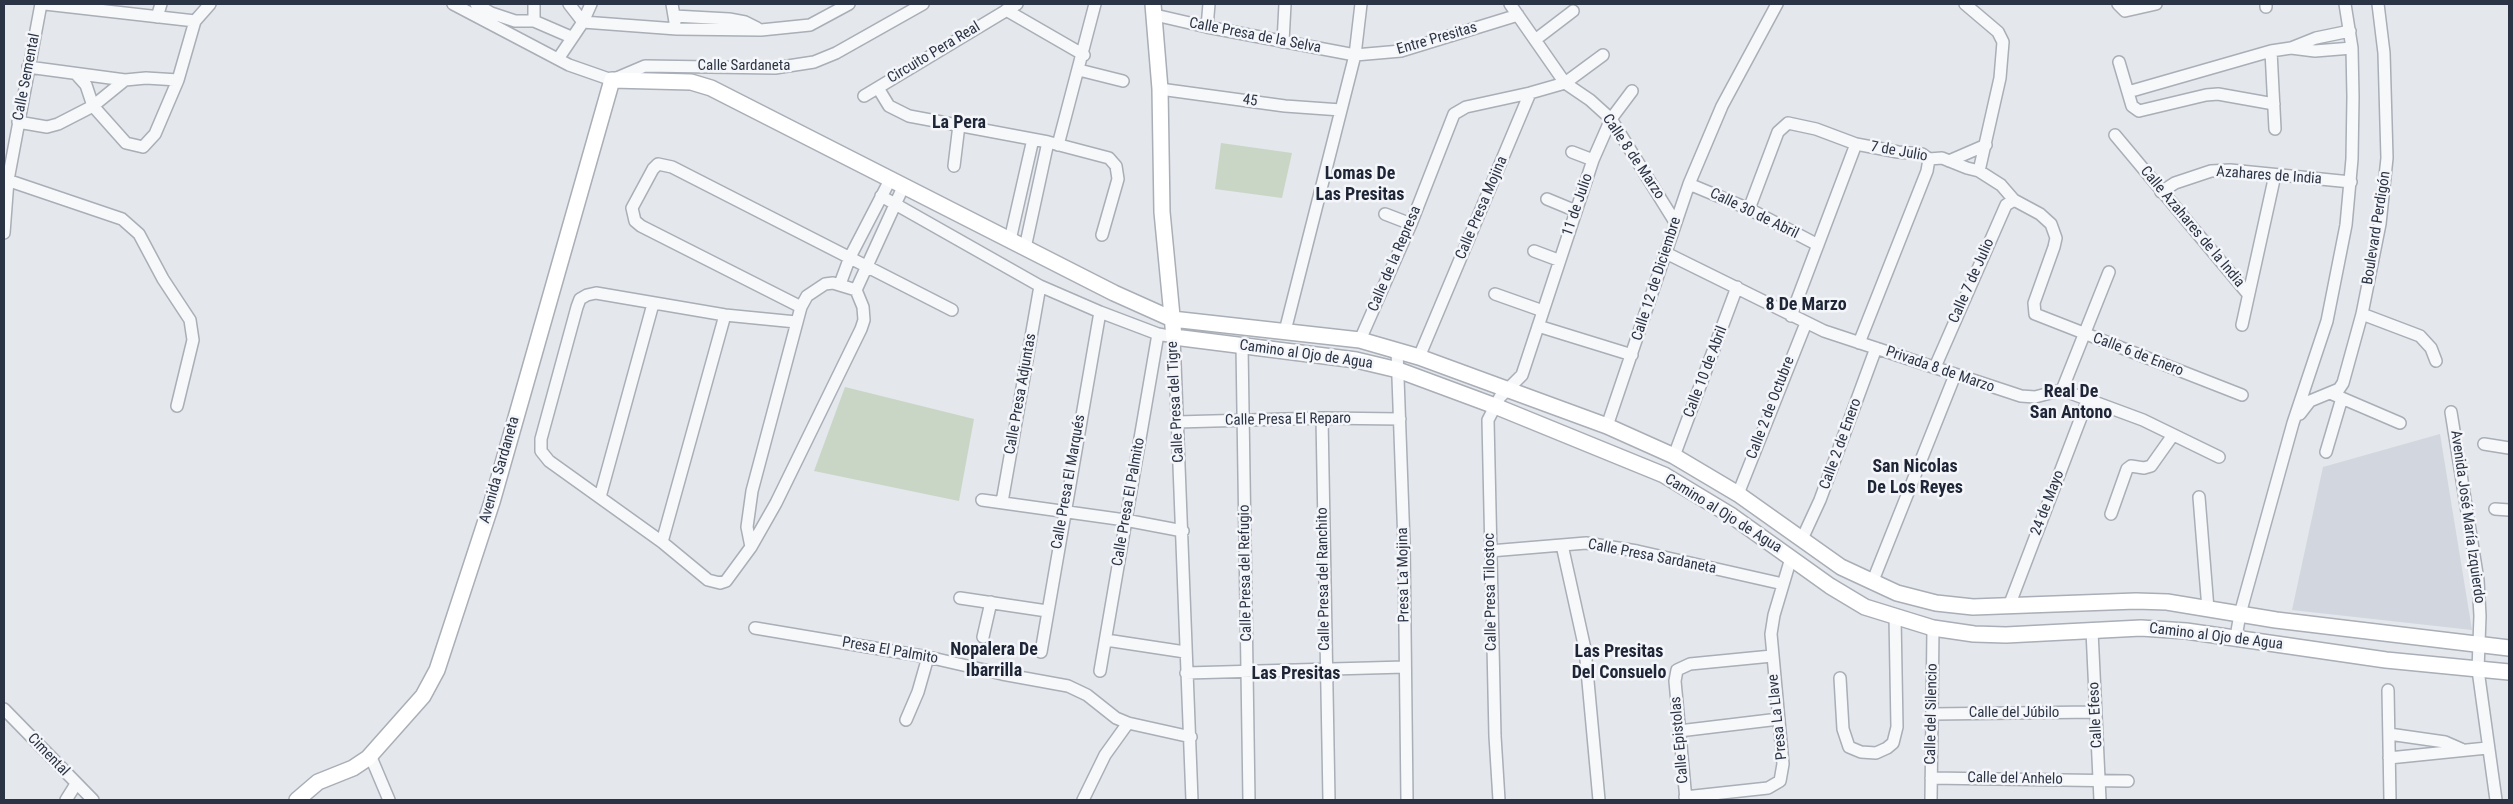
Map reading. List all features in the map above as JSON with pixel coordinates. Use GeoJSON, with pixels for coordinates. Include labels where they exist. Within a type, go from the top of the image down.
{"type":"FeatureCollection","features":[{"type":"Feature","properties":{"kind":"street","name":"Calle Semental"},"geometry":{"type":"LineString","coordinates":[[4,233],[6,179],[40,4]]}},
{"type":"Feature","properties":{"kind":"street"},"geometry":{"type":"LineString","coordinates":[[45,4],[195,21]]}},
{"type":"Feature","properties":{"kind":"street"},"geometry":{"type":"LineString","coordinates":[[157,17],[160,4]]}},
{"type":"Feature","properties":{"kind":"street"},"geometry":{"type":"LineString","coordinates":[[77,75],[86,85],[93,106],[126,143],[143,147],[155,134],[178,80],[195,21],[210,4]]}},
{"type":"Feature","properties":{"kind":"street"},"geometry":{"type":"LineString","coordinates":[[453,4],[578,69],[605,78]]}},
{"type":"Feature","properties":{"kind":"street"},"geometry":{"type":"LineString","coordinates":[[476,4],[491,13],[514,21],[534,21],[572,37]]}},
{"type":"Feature","properties":{"kind":"street"},"geometry":{"type":"LineString","coordinates":[[534,4],[534,21]]}},
{"type":"Feature","properties":{"kind":"street"},"geometry":{"type":"LineString","coordinates":[[569,4],[583,22],[677,29],[761,30],[810,25],[849,4]]}},
{"type":"Feature","properties":{"kind":"street"},"geometry":{"type":"LineString","coordinates":[[558,59],[583,22],[591,4]]}},
{"type":"Feature","properties":{"kind":"street"},"geometry":{"type":"LineString","coordinates":[[672,4],[677,29]]}},
{"type":"Feature","properties":{"kind":"street","name":"Calle Sardaneta"},"geometry":{"type":"LineString","coordinates":[[605,78],[645,66],[775,68],[814,62],[836,53],[923,4]]}},
{"type":"Feature","properties":{"kind":"street"},"geometry":{"type":"LineString","coordinates":[[1025,248],[1053,143],[1084,55],[1095,4]]}},
{"type":"Feature","properties":{"kind":"street"},"geometry":{"type":"LineString","coordinates":[[1207,27],[1209,4]]}},
{"type":"Feature","properties":{"kind":"street"},"geometry":{"type":"LineString","coordinates":[[1284,42],[1285,4]]}},
{"type":"Feature","properties":{"kind":"street"},"geometry":{"type":"LineString","coordinates":[[1285,330],[1355,54],[1361,4]]}},
{"type":"Feature","properties":{"kind":"street","name":"Calle 8 de Marzo"},"geometry":{"type":"LineString","coordinates":[[1510,4],[1565,83],[1590,100],[1611,119],[1676,222]]}},
{"type":"Feature","properties":{"kind":"street","name":"Calle 12 de Diciembre"},"geometry":{"type":"LineString","coordinates":[[1607,426],[1689,184],[1735,79],[1777,4]]}},
{"type":"Feature","properties":{"kind":"street"},"geometry":{"type":"LineString","coordinates":[[1965,4],[1998,32],[2003,42],[2000,78],[1979,170]]}},
{"type":"Feature","properties":{"kind":"street"},"geometry":{"type":"LineString","coordinates":[[2118,4],[2125,11],[2156,4]]}},
{"type":"Feature","properties":{"kind":"street","name":"Boulevard Perdigón"},"geometry":{"type":"LineString","coordinates":[[2236,637],[2240,614],[2293,423],[2327,321],[2346,225],[2351,182],[2352,48],[2345,4]]}},
{"type":"Feature","properties":{"kind":"street","name":"Boulevard Perdigón"},"geometry":{"type":"LineString","coordinates":[[2293,423],[2310,401],[2338,389],[2343,383],[2362,314],[2380,224],[2387,158],[2384,53],[2378,4]]}},
{"type":"Feature","properties":{"kind":"street"},"geometry":{"type":"LineString","coordinates":[[1011,7],[1084,55]]}},
{"type":"Feature","properties":{"kind":"street","name":"Circuito Pera Real"},"geometry":{"type":"LineString","coordinates":[[864,96],[1011,7]]}},
{"type":"Feature","properties":{"kind":"street","name":"Calle Presa de la Selva"},"geometry":{"type":"LineString","coordinates":[[1154,9],[1207,27],[1355,54]]}},
{"type":"Feature","properties":{"kind":"street","name":"Calle Presa del Tigre"},"geometry":{"type":"LineString","coordinates":[[1154,9],[1160,89],[1162,212],[1174,336],[1192,800]]}},
{"type":"Feature","properties":{"kind":"street"},"geometry":{"type":"LineString","coordinates":[[1535,40],[1573,12]]}},
{"type":"Feature","properties":{"kind":"street","name":"Entre Presitas"},"geometry":{"type":"LineString","coordinates":[[1355,54],[1401,51],[1518,15]]}},
{"type":"Feature","properties":{"kind":"street"},"geometry":{"type":"LineString","coordinates":[[674,16],[729,19],[745,22],[761,30]]}},
{"type":"Feature","properties":{"kind":"street"},"geometry":{"type":"LineString","coordinates":[[2128,92],[2271,51],[2291,48],[2316,38],[2350,31]]}},
{"type":"Feature","properties":{"kind":"street"},"geometry":{"type":"LineString","coordinates":[[2291,48],[2315,50],[2352,48]]}},
{"type":"Feature","properties":{"kind":"street"},"geometry":{"type":"LineString","coordinates":[[2271,51],[2275,129]]}},
{"type":"Feature","properties":{"kind":"street"},"geometry":{"type":"LineString","coordinates":[[1530,93],[1565,83],[1603,55]]}},
{"type":"Feature","properties":{"kind":"street"},"geometry":{"type":"LineString","coordinates":[[2119,62],[2132,106],[2139,111],[2206,95],[2218,94],[2274,104]]}},
{"type":"Feature","properties":{"kind":"street"},"geometry":{"type":"LineString","coordinates":[[28,66],[77,75],[125,80],[146,78],[178,80]]}},
{"type":"Feature","properties":{"kind":"street"},"geometry":{"type":"LineString","coordinates":[[1079,70],[1123,81]]}},
{"type":"Feature","properties":{"kind":"street","name":"Camino al Ojo de Agua"},"geometry":{"type":"LineString","coordinates":[[605,78],[691,82],[711,88],[891,178],[1025,248],[1123,297],[1172,319],[1285,330],[1360,340],[1420,357],[1607,426],[1674,456],[1738,494],[1841,567],[1897,593],[1936,603],[1973,607],[2136,601],[2167,602],[2240,614],[2509,648]]}},
{"type":"Feature","properties":{"kind":"street","name":"Avenida Sardaneta"},"geometry":{"type":"LineString","coordinates":[[297,800],[318,782],[353,768],[370,755],[423,696],[437,670],[492,502],[605,78]]}},
{"type":"Feature","properties":{"kind":"street"},"geometry":{"type":"LineString","coordinates":[[18,122],[52,126],[93,106],[125,80]]}},
{"type":"Feature","properties":{"kind":"street","name":"Circuito Pera Real"},"geometry":{"type":"LineString","coordinates":[[878,88],[889,106],[898,112],[1053,143],[1109,158],[1116,166],[1118,172],[1102,235]]}},
{"type":"Feature","properties":{"kind":"street","name":"45"},"geometry":{"type":"LineString","coordinates":[[1160,89],[1285,106],[1340,110]]}},
{"type":"Feature","properties":{"kind":"street","name":"11 de Julio"},"geometry":{"type":"LineString","coordinates":[[1508,389],[1522,375],[1558,260],[1593,160],[1611,119],[1632,91]]}},
{"type":"Feature","properties":{"kind":"street","name":"Calle de la Represa"},"geometry":{"type":"LineString","coordinates":[[1360,340],[1411,224],[1450,122],[1458,109],[1530,93]]}},
{"type":"Feature","properties":{"kind":"street","name":"Calle Presa Mojina"},"geometry":{"type":"LineString","coordinates":[[1420,357],[1530,93]]}},
{"type":"Feature","properties":{"kind":"street"},"geometry":{"type":"LineString","coordinates":[[954,166],[959,124]]}},
{"type":"Feature","properties":{"kind":"street","name":"7 de Julio"},"geometry":{"type":"LineString","coordinates":[[1749,209],[1778,132],[1784,125],[1792,124],[1816,129],[1856,144],[1898,152],[1922,154],[1928,159],[1942,158],[1979,170],[2001,185],[2014,200],[2047,219],[2051,224],[2056,238],[2034,303],[2035,314]]}},
{"type":"Feature","properties":{"kind":"street","name":"Calle Azahares de la India"},"geometry":{"type":"LineString","coordinates":[[2115,135],[2248,294]]}},
{"type":"Feature","properties":{"kind":"street"},"geometry":{"type":"LineString","coordinates":[[1010,240],[1033,139]]}},
{"type":"Feature","properties":{"kind":"street"},"geometry":{"type":"LineString","coordinates":[[1791,316],[1856,144]]}},
{"type":"Feature","properties":{"kind":"street"},"geometry":{"type":"LineString","coordinates":[[1949,161],[1986,145]]}},
{"type":"Feature","properties":{"kind":"street"},"geometry":{"type":"LineString","coordinates":[[1572,152],[1593,160]]}},
{"type":"Feature","properties":{"kind":"street"},"geometry":{"type":"LineString","coordinates":[[1859,343],[1927,171],[1928,159]]}},
{"type":"Feature","properties":{"kind":"street"},"geometry":{"type":"LineString","coordinates":[[801,307],[641,226],[636,221],[632,208],[653,169],[658,164],[672,167],[952,310]]}},
{"type":"Feature","properties":{"kind":"street","name":"Azahares de India"},"geometry":{"type":"LineString","coordinates":[[2161,192],[2175,183],[2211,171],[2230,170],[2351,182]]}},
{"type":"Feature","properties":{"kind":"street","name":"Calle Azahares de la India"},"geometry":{"type":"LineString","coordinates":[[2248,294],[2276,175]]}},
{"type":"Feature","properties":{"kind":"street"},"geometry":{"type":"LineString","coordinates":[[840,284],[850,257],[891,178]]}},
{"type":"Feature","properties":{"kind":"street"},"geometry":{"type":"LineString","coordinates":[[6,179],[122,219],[139,234],[163,279],[190,320],[193,340],[177,406]]}},
{"type":"Feature","properties":{"kind":"street","name":"Calle 30 de Abril"},"geometry":{"type":"LineString","coordinates":[[1689,184],[1749,209],[1818,245]]}},
{"type":"Feature","properties":{"kind":"street"},"geometry":{"type":"LineString","coordinates":[[796,322],[725,315],[596,293],[587,295],[580,300],[574,316],[540,445],[544,456],[662,542],[714,583],[726,580],[751,547],[776,503],[861,329],[864,320],[863,307],[856,290],[904,185]]}},
{"type":"Feature","properties":{"kind":"street","name":"Camino al Ojo de Agua"},"geometry":{"type":"LineString","coordinates":[[882,196],[1040,286],[1158,334],[1242,346],[1329,355],[1398,370],[1495,406],[1664,476],[1732,516],[1830,586],[1865,607],[1895,617],[1933,628],[1974,634],[2006,635],[2141,628],[2236,637],[2386,660],[2509,672]]}},
{"type":"Feature","properties":{"kind":"street"},"geometry":{"type":"LineString","coordinates":[[1547,199],[1576,211]]}},
{"type":"Feature","properties":{"kind":"street","name":"Calle 7 de Julio"},"geometry":{"type":"LineString","coordinates":[[1935,367],[2006,205],[2014,200]]}},
{"type":"Feature","properties":{"kind":"street"},"geometry":{"type":"LineString","coordinates":[[1385,214],[1411,224]]}},
{"type":"Feature","properties":{"kind":"street"},"geometry":{"type":"LineString","coordinates":[[1534,251],[1558,260]]}},
{"type":"Feature","properties":{"kind":"street","name":"Privada 8 de Marzo"},"geometry":{"type":"LineString","coordinates":[[1666,253],[1806,323],[1859,343],[2021,396],[2035,397],[2062,390]]}},
{"type":"Feature","properties":{"kind":"street"},"geometry":{"type":"LineString","coordinates":[[2109,272],[2062,390],[2173,435],[2219,457]]}},
{"type":"Feature","properties":{"kind":"street"},"geometry":{"type":"LineString","coordinates":[[751,547],[747,527],[752,491],[801,307],[807,296],[825,284],[840,284],[856,290]]}},
{"type":"Feature","properties":{"kind":"street","name":"Calle Presa Adjuntas"},"geometry":{"type":"LineString","coordinates":[[1002,502],[1040,286]]}},
{"type":"Feature","properties":{"kind":"street","name":"Calle 10 de Abril"},"geometry":{"type":"LineString","coordinates":[[1674,456],[1737,287]]}},
{"type":"Feature","properties":{"kind":"street"},"geometry":{"type":"LineString","coordinates":[[1495,294],[1543,311]]}},
{"type":"Feature","properties":{"kind":"street"},"geometry":{"type":"LineString","coordinates":[[2242,325],[2248,294]]}},
{"type":"Feature","properties":{"kind":"street"},"geometry":{"type":"LineString","coordinates":[[600,497],[653,304]]}},
{"type":"Feature","properties":{"kind":"street","name":"Calle Presa El Marqués"},"geometry":{"type":"LineString","coordinates":[[1041,652],[1100,312]]}},
{"type":"Feature","properties":{"kind":"street","name":"Calle 6 de Enero"},"geometry":{"type":"LineString","coordinates":[[2035,314],[2242,395]]}},
{"type":"Feature","properties":{"kind":"street"},"geometry":{"type":"LineString","coordinates":[[2362,314],[2420,336],[2431,348],[2436,361]]}},
{"type":"Feature","properties":{"kind":"street"},"geometry":{"type":"LineString","coordinates":[[662,542],[725,315]]}},
{"type":"Feature","properties":{"kind":"street","name":"Calle 2 de Octubre"},"geometry":{"type":"LineString","coordinates":[[1738,494],[1806,323]]}},
{"type":"Feature","properties":{"kind":"street"},"geometry":{"type":"LineString","coordinates":[[1538,326],[1632,355]]}},
{"type":"Feature","properties":{"kind":"street","name":"Calle Presa El Palmito"},"geometry":{"type":"LineString","coordinates":[[1100,671],[1158,334]]}},
{"type":"Feature","properties":{"kind":"street","name":"Calle Presa del Refugio"},"geometry":{"type":"LineString","coordinates":[[1242,346],[1249,800]]}},
{"type":"Feature","properties":{"kind":"street","name":"Calle 2 de Enero"},"geometry":{"type":"LineString","coordinates":[[1802,539],[1820,500],[1876,348]]}},
{"type":"Feature","properties":{"kind":"street","name":"Presa La Mojina"},"geometry":{"type":"LineString","coordinates":[[1398,350],[1407,800]]}},
{"type":"Feature","properties":{"kind":"street"},"geometry":{"type":"LineString","coordinates":[[1872,583],[1955,375]]}},
{"type":"Feature","properties":{"kind":"street","name":"Calle Presa Tilostoc"},"geometry":{"type":"LineString","coordinates":[[1499,800],[1494,736],[1488,420],[1495,406],[1508,389]]}},
{"type":"Feature","properties":{"kind":"street"},"geometry":{"type":"LineString","coordinates":[[2330,393],[2400,423]]}},
{"type":"Feature","properties":{"kind":"street"},"geometry":{"type":"LineString","coordinates":[[2326,452],[2342,398]]}},
{"type":"Feature","properties":{"kind":"street","name":"24 de Mayo"},"geometry":{"type":"LineString","coordinates":[[2009,606],[2088,399]]}},
{"type":"Feature","properties":{"kind":"street","name":"Avenida José María Izquierdo"},"geometry":{"type":"LineString","coordinates":[[2451,412],[2478,580],[2480,644],[2478,670],[2487,748],[2496,800]]}},
{"type":"Feature","properties":{"kind":"street","name":"Calle Presa El Reparo"},"geometry":{"type":"LineString","coordinates":[[1176,422],[1322,418],[1400,419]]}},
{"type":"Feature","properties":{"kind":"street","name":"Calle Presa del Ranchito"},"geometry":{"type":"LineString","coordinates":[[1322,418],[1325,669],[1329,800]]}},
{"type":"Feature","properties":{"kind":"street"},"geometry":{"type":"LineString","coordinates":[[2111,514],[2127,469],[2131,466],[2144,468],[2151,466],[2173,435]]}},
{"type":"Feature","properties":{"kind":"street"},"geometry":{"type":"LineString","coordinates":[[2484,444],[2509,448]]}},
{"type":"Feature","properties":{"kind":"street"},"geometry":{"type":"LineString","coordinates":[[2199,497],[2208,609]]}},
{"type":"Feature","properties":{"kind":"street"},"geometry":{"type":"LineString","coordinates":[[982,500],[1125,520],[1183,531]]}},
{"type":"Feature","properties":{"kind":"street"},"geometry":{"type":"LineString","coordinates":[[2495,509],[2509,510]]}},
{"type":"Feature","properties":{"kind":"street","name":"Calle Presa Sardaneta"},"geometry":{"type":"LineString","coordinates":[[1490,551],[1586,543],[1629,550],[1783,584]]}},
{"type":"Feature","properties":{"kind":"street"},"geometry":{"type":"LineString","coordinates":[[1562,545],[1585,649],[1599,800]]}},
{"type":"Feature","properties":{"kind":"street","name":"Presa La Llave"},"geometry":{"type":"LineString","coordinates":[[1685,798],[1768,788],[1780,781],[1783,764],[1771,634],[1774,615],[1791,558]]}},
{"type":"Feature","properties":{"kind":"street"},"geometry":{"type":"LineString","coordinates":[[960,598],[1047,611]]}},
{"type":"Feature","properties":{"kind":"street"},"geometry":{"type":"LineString","coordinates":[[983,638],[991,602]]}},
{"type":"Feature","properties":{"kind":"street"},"geometry":{"type":"LineString","coordinates":[[1840,678],[1843,729],[1849,747],[1861,752],[1881,752],[1893,743],[1897,727],[1895,617]]}},
{"type":"Feature","properties":{"kind":"street","name":"Presa El Palmito"},"geometry":{"type":"LineString","coordinates":[[755,628],[928,657],[1002,674],[1068,686],[1087,696],[1116,718],[1128,723],[1191,737]]}},
{"type":"Feature","properties":{"kind":"street","name":"Calle del Silencio"},"geometry":{"type":"LineString","coordinates":[[1931,800],[1933,628]]}},
{"type":"Feature","properties":{"kind":"street","name":"Calle Efeso"},"geometry":{"type":"LineString","coordinates":[[2092,631],[2100,800]]}},
{"type":"Feature","properties":{"kind":"street"},"geometry":{"type":"LineString","coordinates":[[1106,640],[1185,652]]}},
{"type":"Feature","properties":{"kind":"street","name":"Calle Epistolas"},"geometry":{"type":"LineString","coordinates":[[1685,798],[1675,681],[1677,670],[1690,664],[1772,656]]}},
{"type":"Feature","properties":{"kind":"street"},"geometry":{"type":"LineString","coordinates":[[906,720],[918,692],[928,657]]}},
{"type":"Feature","properties":{"kind":"street"},"geometry":{"type":"LineString","coordinates":[[1186,673],[1405,667]]}},
{"type":"Feature","properties":{"kind":"street"},"geometry":{"type":"LineString","coordinates":[[2388,690],[2390,800]]}},
{"type":"Feature","properties":{"kind":"street","name":"Cimental"},"geometry":{"type":"LineString","coordinates":[[4,709],[76,784],[94,800]]}},
{"type":"Feature","properties":{"kind":"street","name":"Calle del Júbilo"},"geometry":{"type":"LineString","coordinates":[[1933,714],[2095,712]]}},
{"type":"Feature","properties":{"kind":"street"},"geometry":{"type":"LineString","coordinates":[[1680,731],[1779,719]]}},
{"type":"Feature","properties":{"kind":"street"},"geometry":{"type":"LineString","coordinates":[[1083,800],[1105,755],[1128,723]]}},
{"type":"Feature","properties":{"kind":"street"},"geometry":{"type":"LineString","coordinates":[[2389,734],[2444,742],[2461,750]]}},
{"type":"Feature","properties":{"kind":"street"},"geometry":{"type":"LineString","coordinates":[[2389,758],[2444,754],[2461,750],[2487,748]]}},
{"type":"Feature","properties":{"kind":"street"},"geometry":{"type":"LineString","coordinates":[[370,755],[389,800]]}},
{"type":"Feature","properties":{"kind":"street","name":"Calle del Anhelo"},"geometry":{"type":"LineString","coordinates":[[1931,778],[2128,781]]}},
{"type":"Feature","properties":{"kind":"street"},"geometry":{"type":"LineString","coordinates":[[66,800],[76,784]]}},
{"type":"Feature","properties":{"kind":"shaded area"},"geometry":{"type":"Polygon","coordinates":[[[2440,434],[2472,630],[2292,610],[2323,467],[2440,434]]]}},
{"type":"Feature","properties":{"kind":"green space"},"geometry":{"type":"Polygon","coordinates":[[[1221,143],[1292,153],[1282,198],[1215,189],[1221,143]]]}},
{"type":"Feature","properties":{"kind":"green space"},"geometry":{"type":"Polygon","coordinates":[[[845,387],[974,419],[959,501],[814,471],[845,387]]]}},
{"type":"Feature","properties":{"kind":"district","name":"La Pera"},"geometry":{"type":"Point","coordinates":[959,123]}},
{"type":"Feature","properties":{"kind":"district","name":"Lomas De Las Presitas"},"geometry":{"type":"Point","coordinates":[1360,184]}},
{"type":"Feature","properties":{"kind":"district","name":"8 De Marzo"},"geometry":{"type":"Point","coordinates":[1806,305]}},
{"type":"Feature","properties":{"kind":"district","name":"Real De San Antono"},"geometry":{"type":"Point","coordinates":[2071,402]}},
{"type":"Feature","properties":{"kind":"district","name":"San Nicolas De Los Reyes"},"geometry":{"type":"Point","coordinates":[1915,477]}},
{"type":"Feature","properties":{"kind":"district","name":"Nopalera De Ibarrilla"},"geometry":{"type":"Point","coordinates":[994,660]}},
{"type":"Feature","properties":{"kind":"district","name":"Las Presitas Del Consuelo"},"geometry":{"type":"Point","coordinates":[1619,662]}},
{"type":"Feature","properties":{"kind":"district","name":"Las Presitas"},"geometry":{"type":"Point","coordinates":[1296,674]}}]}
